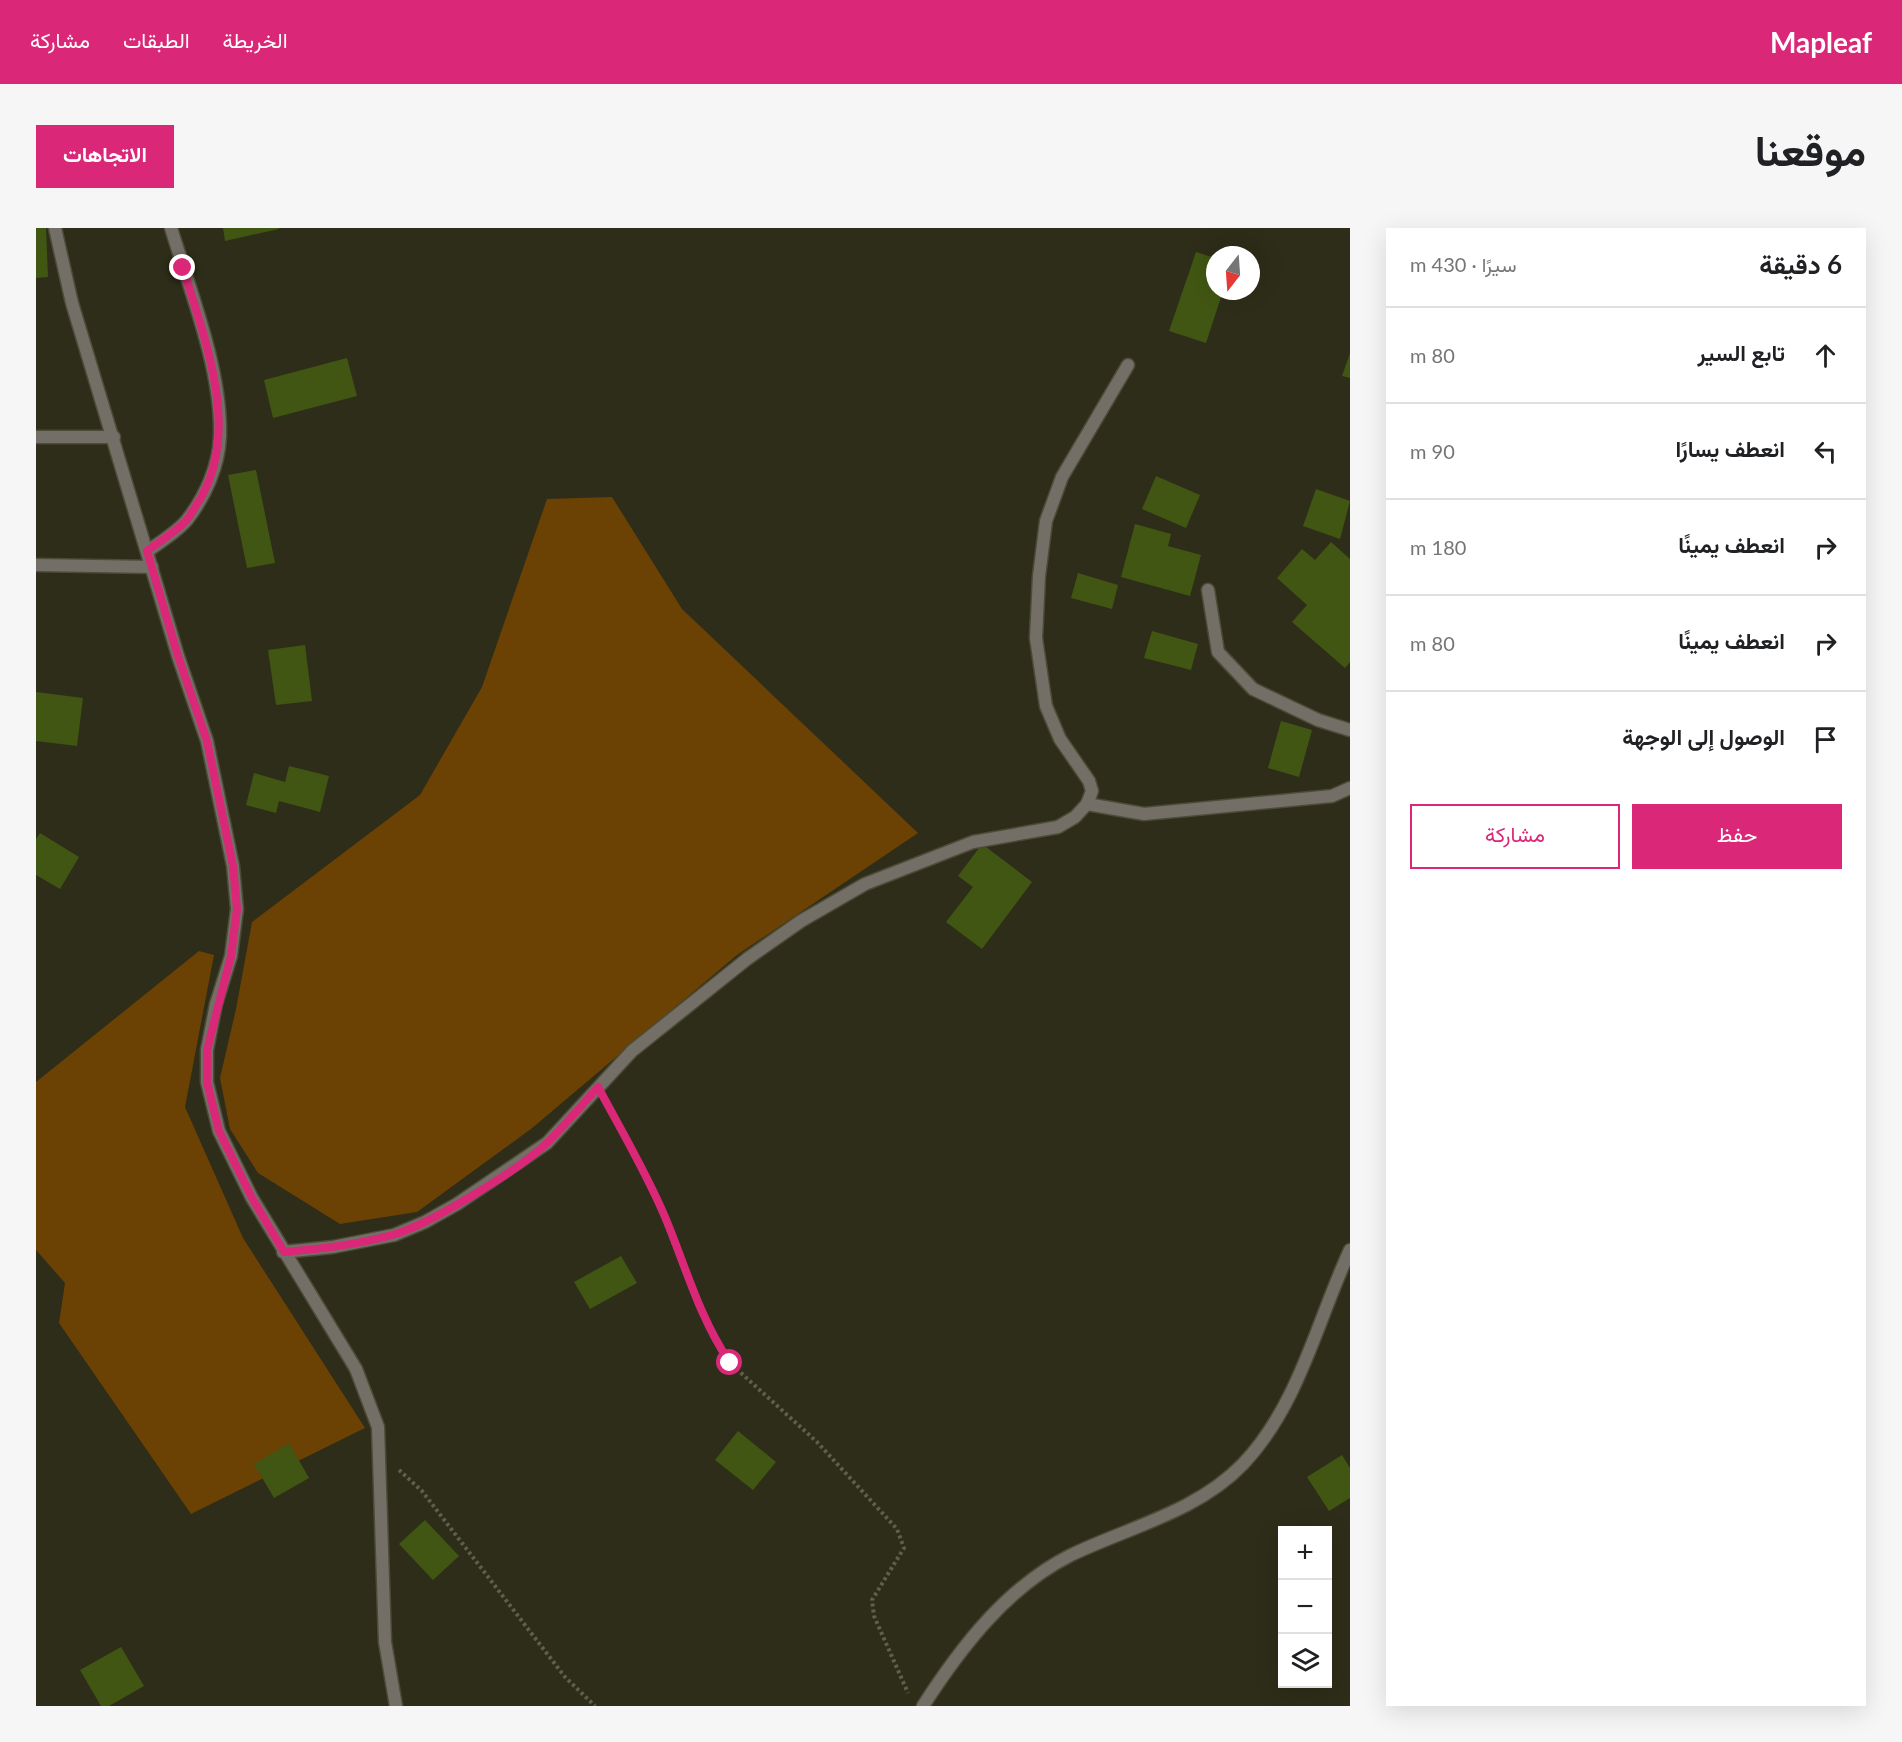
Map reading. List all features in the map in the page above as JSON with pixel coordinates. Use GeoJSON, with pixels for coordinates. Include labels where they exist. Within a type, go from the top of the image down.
{"type":"FeatureCollection","features":[{"type":"Feature","properties":{"kind":"street"},"geometry":{"type":"LineString","coordinates":[[55,228],[72,303],[178,656],[207,741],[233,866],[237,909],[231,956],[207,1050],[207,1082],[219,1131],[252,1198],[357,1369],[378,1427],[385,1642],[396,1706]]}},
{"type":"Feature","properties":{"kind":"street"},"geometry":{"type":"LineString","coordinates":[[147,551],[186,522],[215,468],[220,436],[207,347],[171,228]]}},
{"type":"Feature","properties":{"kind":"street"},"geometry":{"type":"LineString","coordinates":[[284,1252],[367,1241],[394,1235],[425,1222],[496,1179],[547,1143],[632,1051],[747,959],[801,921],[846,895],[896,871],[973,842],[1058,826],[1075,817],[1087,804],[1092,791],[1089,781],[1060,739],[1046,706],[1036,639],[1039,576],[1046,521],[1062,477],[1128,364]]}},
{"type":"Feature","properties":{"kind":"street"},"geometry":{"type":"LineString","coordinates":[[36,436],[114,437]]}},
{"type":"Feature","properties":{"kind":"street"},"geometry":{"type":"LineString","coordinates":[[36,565],[152,567]]}},
{"type":"Feature","properties":{"kind":"street"},"geometry":{"type":"LineString","coordinates":[[1208,590],[1218,651],[1253,689],[1318,720],[1350,730]]}},
{"type":"Feature","properties":{"kind":"street"},"geometry":{"type":"LineString","coordinates":[[1087,804],[1144,814],[1332,796],[1350,788]]}},
{"type":"Feature","properties":{"kind":"street"},"geometry":{"type":"LineString","coordinates":[[923,1706],[950,1665],[982,1627],[1007,1600],[1030,1581],[1070,1556],[1176,1511],[1213,1489],[1242,1465],[1267,1434],[1293,1389],[1350,1250]]}},
{"type":"Feature","properties":{"kind":"path"},"geometry":{"type":"LineString","coordinates":[[598,1087],[649,1180],[696,1302],[713,1338],[730,1363],[817,1442],[897,1529],[904,1548],[872,1600],[874,1616],[908,1690],[908,1698]]}},
{"type":"Feature","properties":{"kind":"path"},"geometry":{"type":"LineString","coordinates":[[380,1454],[422,1491],[565,1677],[595,1706]]}},
{"type":"Feature","properties":{"kind":"shaded area"},"geometry":{"type":"Polygon","coordinates":[[[612,497],[682,609],[918,833],[737,955],[531,1129],[417,1212],[340,1224],[258,1173],[230,1129],[220,1078],[236,1009],[252,922],[420,795],[482,687],[547,499],[612,497]]]}},
{"type":"Feature","properties":{"kind":"shaded area"},"geometry":{"type":"Polygon","coordinates":[[[199,951],[214,955],[185,1107],[243,1238],[365,1428],[191,1514],[59,1323],[65,1283],[36,1250],[36,1082],[199,951]]]}},
{"type":"Feature","properties":{"kind":"building"},"geometry":{"type":"Polygon","coordinates":[[[36,228],[46,228],[48,277],[36,278],[36,228]]]}},
{"type":"Feature","properties":{"kind":"building"},"geometry":{"type":"Polygon","coordinates":[[[223,228],[279,228],[279,229],[225,241],[223,228]]]}},
{"type":"Feature","properties":{"kind":"building"},"geometry":{"type":"Polygon","coordinates":[[[1196,252],[1206,255],[1206,300],[1220,300],[1206,343],[1169,331],[1196,252]]]}},
{"type":"Feature","properties":{"kind":"building"},"geometry":{"type":"Polygon","coordinates":[[[1350,353],[1350,378],[1342,376],[1350,353]]]}},
{"type":"Feature","properties":{"kind":"building"},"geometry":{"type":"Polygon","coordinates":[[[347,358],[357,396],[273,418],[264,380],[347,358]]]}},
{"type":"Feature","properties":{"kind":"building"},"geometry":{"type":"Polygon","coordinates":[[[256,470],[275,563],[247,568],[228,475],[256,470]]]}},
{"type":"Feature","properties":{"kind":"building"},"geometry":{"type":"Polygon","coordinates":[[[1156,476],[1200,495],[1186,528],[1142,509],[1156,476]]]}},
{"type":"Feature","properties":{"kind":"building"},"geometry":{"type":"Polygon","coordinates":[[[1316,489],[1350,501],[1340,539],[1303,526],[1316,489]]]}},
{"type":"Feature","properties":{"kind":"building"},"geometry":{"type":"Polygon","coordinates":[[[1135,524],[1171,534],[1168,546],[1201,555],[1190,596],[1121,577],[1135,524]]]}},
{"type":"Feature","properties":{"kind":"building"},"geometry":{"type":"Polygon","coordinates":[[[1331,542],[1350,559],[1350,662],[1345,668],[1292,622],[1307,605],[1277,578],[1302,549],[1315,560],[1331,542]]]}},
{"type":"Feature","properties":{"kind":"building"},"geometry":{"type":"Polygon","coordinates":[[[1078,573],[1118,585],[1112,609],[1071,598],[1078,573]]]}},
{"type":"Feature","properties":{"kind":"building"},"geometry":{"type":"Polygon","coordinates":[[[1152,631],[1198,644],[1191,670],[1144,658],[1152,631]]]}},
{"type":"Feature","properties":{"kind":"building"},"geometry":{"type":"Polygon","coordinates":[[[305,645],[312,701],[276,705],[268,650],[305,645]]]}},
{"type":"Feature","properties":{"kind":"building"},"geometry":{"type":"Polygon","coordinates":[[[36,692],[83,698],[77,746],[36,741],[36,692]]]}},
{"type":"Feature","properties":{"kind":"building"},"geometry":{"type":"Polygon","coordinates":[[[1281,721],[1312,730],[1299,777],[1268,768],[1281,721]]]}},
{"type":"Feature","properties":{"kind":"building"},"geometry":{"type":"Polygon","coordinates":[[[289,766],[329,776],[320,812],[279,801],[276,813],[246,805],[254,773],[285,782],[289,766]]]}},
{"type":"Feature","properties":{"kind":"building"},"geometry":{"type":"Polygon","coordinates":[[[40,833],[79,857],[60,889],[36,875],[36,839],[40,833]]]}},
{"type":"Feature","properties":{"kind":"building"},"geometry":{"type":"Polygon","coordinates":[[[982,844],[1032,882],[982,949],[946,922],[973,887],[958,876],[982,844]]]}},
{"type":"Feature","properties":{"kind":"building"},"geometry":{"type":"Polygon","coordinates":[[[621,1256],[637,1283],[590,1309],[574,1282],[621,1256]]]}},
{"type":"Feature","properties":{"kind":"building"},"geometry":{"type":"Polygon","coordinates":[[[738,1431],[776,1462],[753,1490],[715,1460],[738,1431]]]}},
{"type":"Feature","properties":{"kind":"building"},"geometry":{"type":"Polygon","coordinates":[[[289,1443],[309,1478],[274,1498],[254,1464],[289,1443]]]}},
{"type":"Feature","properties":{"kind":"building"},"geometry":{"type":"Polygon","coordinates":[[[1342,1455],[1350,1468],[1350,1498],[1329,1511],[1307,1477],[1342,1455]]]}},
{"type":"Feature","properties":{"kind":"building"},"geometry":{"type":"Polygon","coordinates":[[[425,1520],[459,1556],[433,1580],[399,1544],[425,1520]]]}},
{"type":"Feature","properties":{"kind":"building"},"geometry":{"type":"Polygon","coordinates":[[[121,1647],[144,1686],[109,1706],[101,1706],[80,1670],[121,1647]]]}},
{"type":"Feature","properties":{"kind":"route"},"geometry":{"type":"LineString","coordinates":[[183,268],[207,347],[220,436],[215,468],[186,522],[147,551],[178,656],[207,741],[233,866],[237,909],[231,956],[216,1004],[207,1050],[207,1082],[219,1131],[252,1198],[284,1252],[333,1247],[394,1235],[425,1222],[457,1204],[547,1143],[598,1087],[649,1180],[696,1302],[713,1338],[730,1363]]}}]}
